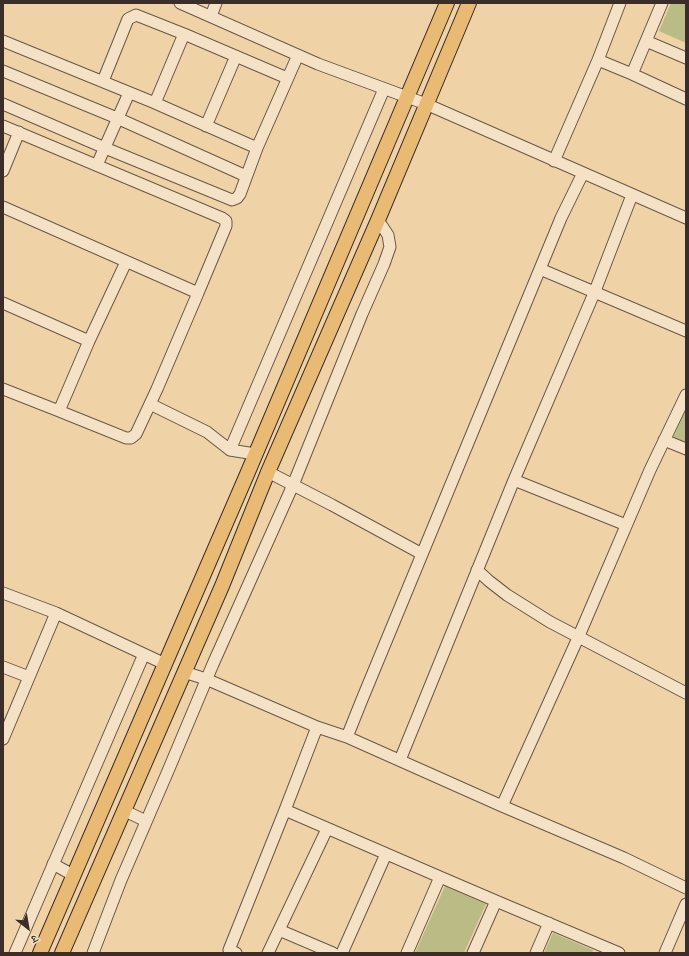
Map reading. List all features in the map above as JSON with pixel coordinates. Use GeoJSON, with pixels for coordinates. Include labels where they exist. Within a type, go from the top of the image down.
{"type":"FeatureCollection","features":[{"type":"Feature","properties":{"kind":"main road"},"geometry":{"type":"LineString","coordinates":[[40,953],[256,454],[447,3]]}},
{"type":"Feature","properties":{"kind":"main road"},"geometry":{"type":"LineString","coordinates":[[62,953],[222,586],[268,472],[378,220],[468,3]]}},
{"type":"Feature","properties":{"kind":"main road"},"geometry":{"type":"LineString","coordinates":[[165,664],[184,672]]}},
{"type":"Feature","properties":{"kind":"main road"},"geometry":{"type":"LineString","coordinates":[[104,804],[124,811]]}},
{"type":"Feature","properties":{"kind":"street"},"geometry":{"type":"LineString","coordinates":[[180,3],[318,64],[426,104],[686,218]]}},
{"type":"Feature","properties":{"kind":"street"},"geometry":{"type":"LineString","coordinates":[[211,16],[216,3]]}},
{"type":"Feature","properties":{"kind":"street"},"geometry":{"type":"LineString","coordinates":[[554,161],[598,60],[620,3]]}},
{"type":"Feature","properties":{"kind":"street"},"geometry":{"type":"LineString","coordinates":[[632,74],[662,3]]}},
{"type":"Feature","properties":{"kind":"street"},"geometry":{"type":"LineString","coordinates":[[103,82],[128,19],[136,14],[287,78]]}},
{"type":"Feature","properties":{"kind":"street"},"geometry":{"type":"LineString","coordinates":[[155,103],[184,34]]}},
{"type":"Feature","properties":{"kind":"street"},"geometry":{"type":"LineString","coordinates":[[646,40],[686,58]]}},
{"type":"Feature","properties":{"kind":"street"},"geometry":{"type":"LineString","coordinates":[[3,41],[129,92],[257,148]]}},
{"type":"Feature","properties":{"kind":"street"},"geometry":{"type":"LineString","coordinates":[[3,104],[232,200],[237,198],[240,194],[257,148],[298,55]]}},
{"type":"Feature","properties":{"kind":"street"},"geometry":{"type":"LineString","coordinates":[[206,126],[236,56]]}},
{"type":"Feature","properties":{"kind":"street"},"geometry":{"type":"LineString","coordinates":[[598,60],[686,99]]}},
{"type":"Feature","properties":{"kind":"street"},"geometry":{"type":"LineString","coordinates":[[3,71],[117,118],[246,176]]}},
{"type":"Feature","properties":{"kind":"street"},"geometry":{"type":"LineString","coordinates":[[230,450],[384,89]]}},
{"type":"Feature","properties":{"kind":"street"},"geometry":{"type":"LineString","coordinates":[[97,165],[129,92]]}},
{"type":"Feature","properties":{"kind":"street"},"geometry":{"type":"LineString","coordinates":[[3,126],[226,221],[226,226],[150,404],[136,434],[131,438],[126,438],[3,388]]}},
{"type":"Feature","properties":{"kind":"street"},"geometry":{"type":"LineString","coordinates":[[3,170],[19,132]]}},
{"type":"Feature","properties":{"kind":"street"},"geometry":{"type":"LineString","coordinates":[[347,737],[561,218],[583,174]]}},
{"type":"Feature","properties":{"kind":"street"},"geometry":{"type":"LineString","coordinates":[[400,760],[514,480],[595,291],[632,195]]}},
{"type":"Feature","properties":{"kind":"street"},"geometry":{"type":"LineString","coordinates":[[3,207],[198,293]]}},
{"type":"Feature","properties":{"kind":"street"},"geometry":{"type":"LineString","coordinates":[[93,953],[121,880],[252,573],[293,485],[362,314],[384,264],[390,247],[388,235],[378,220]]}},
{"type":"Feature","properties":{"kind":"street"},"geometry":{"type":"LineString","coordinates":[[59,411],[89,341],[126,262]]}},
{"type":"Feature","properties":{"kind":"street"},"geometry":{"type":"LineString","coordinates":[[540,269],[595,291],[686,331]]}},
{"type":"Feature","properties":{"kind":"street"},"geometry":{"type":"LineString","coordinates":[[3,303],[89,341]]}},
{"type":"Feature","properties":{"kind":"street"},"geometry":{"type":"LineString","coordinates":[[502,806],[578,638],[664,440],[686,395]]}},
{"type":"Feature","properties":{"kind":"street"},"geometry":{"type":"LineString","coordinates":[[150,404],[206,432],[230,450],[256,454]]}},
{"type":"Feature","properties":{"kind":"street"},"geometry":{"type":"LineString","coordinates":[[664,440],[686,450]]}},
{"type":"Feature","properties":{"kind":"street"},"geometry":{"type":"LineString","coordinates":[[268,472],[422,554]]}},
{"type":"Feature","properties":{"kind":"street"},"geometry":{"type":"LineString","coordinates":[[514,480],[626,525]]}},
{"type":"Feature","properties":{"kind":"street"},"geometry":{"type":"LineString","coordinates":[[478,570],[507,595],[550,622],[578,638],[686,693]]}},
{"type":"Feature","properties":{"kind":"street"},"geometry":{"type":"LineString","coordinates":[[3,593],[56,613],[165,664]]}},
{"type":"Feature","properties":{"kind":"street"},"geometry":{"type":"LineString","coordinates":[[3,739],[56,613]]}},
{"type":"Feature","properties":{"kind":"street"},"geometry":{"type":"LineString","coordinates":[[15,953],[144,654]]}},
{"type":"Feature","properties":{"kind":"street"},"geometry":{"type":"LineString","coordinates":[[3,667],[29,677]]}},
{"type":"Feature","properties":{"kind":"street"},"geometry":{"type":"LineString","coordinates":[[184,672],[206,679],[317,727],[347,737],[624,858],[686,888]]}},
{"type":"Feature","properties":{"kind":"street"},"geometry":{"type":"LineString","coordinates":[[236,953],[229,950],[317,727]]}},
{"type":"Feature","properties":{"kind":"street"},"geometry":{"type":"LineString","coordinates":[[285,810],[549,923],[599,949],[619,953]]}},
{"type":"Feature","properties":{"kind":"street"},"geometry":{"type":"LineString","coordinates":[[124,811],[146,821]]}},
{"type":"Feature","properties":{"kind":"street"},"geometry":{"type":"LineString","coordinates":[[268,953],[327,829]]}},
{"type":"Feature","properties":{"kind":"street"},"geometry":{"type":"LineString","coordinates":[[342,953],[386,854]]}},
{"type":"Feature","properties":{"kind":"street"},"geometry":{"type":"LineString","coordinates":[[53,864],[73,875]]}},
{"type":"Feature","properties":{"kind":"street"},"geometry":{"type":"LineString","coordinates":[[407,953],[440,877]]}},
{"type":"Feature","properties":{"kind":"street"},"geometry":{"type":"LineString","coordinates":[[473,953],[496,901]]}},
{"type":"Feature","properties":{"kind":"street"},"geometry":{"type":"LineString","coordinates":[[665,953],[686,904]]}},
{"type":"Feature","properties":{"kind":"street"},"geometry":{"type":"LineString","coordinates":[[536,953],[549,923]]}},
{"type":"Feature","properties":{"kind":"street"},"geometry":{"type":"LineString","coordinates":[[279,930],[333,953]]}},
{"type":"Feature","properties":{"kind":"green space"},"geometry":{"type":"Polygon","coordinates":[[[671,3],[686,3],[686,43],[659,31],[671,3]]]}},
{"type":"Feature","properties":{"kind":"green space"},"geometry":{"type":"Polygon","coordinates":[[[686,410],[686,444],[673,438],[686,410]]]}},
{"type":"Feature","properties":{"kind":"green space"},"geometry":{"type":"Polygon","coordinates":[[[445,886],[486,904],[464,953],[415,953],[445,886]]]}},
{"type":"Feature","properties":{"kind":"green space"},"geometry":{"type":"Polygon","coordinates":[[[553,933],[593,950],[592,953],[544,953],[553,933]]]}}]}
